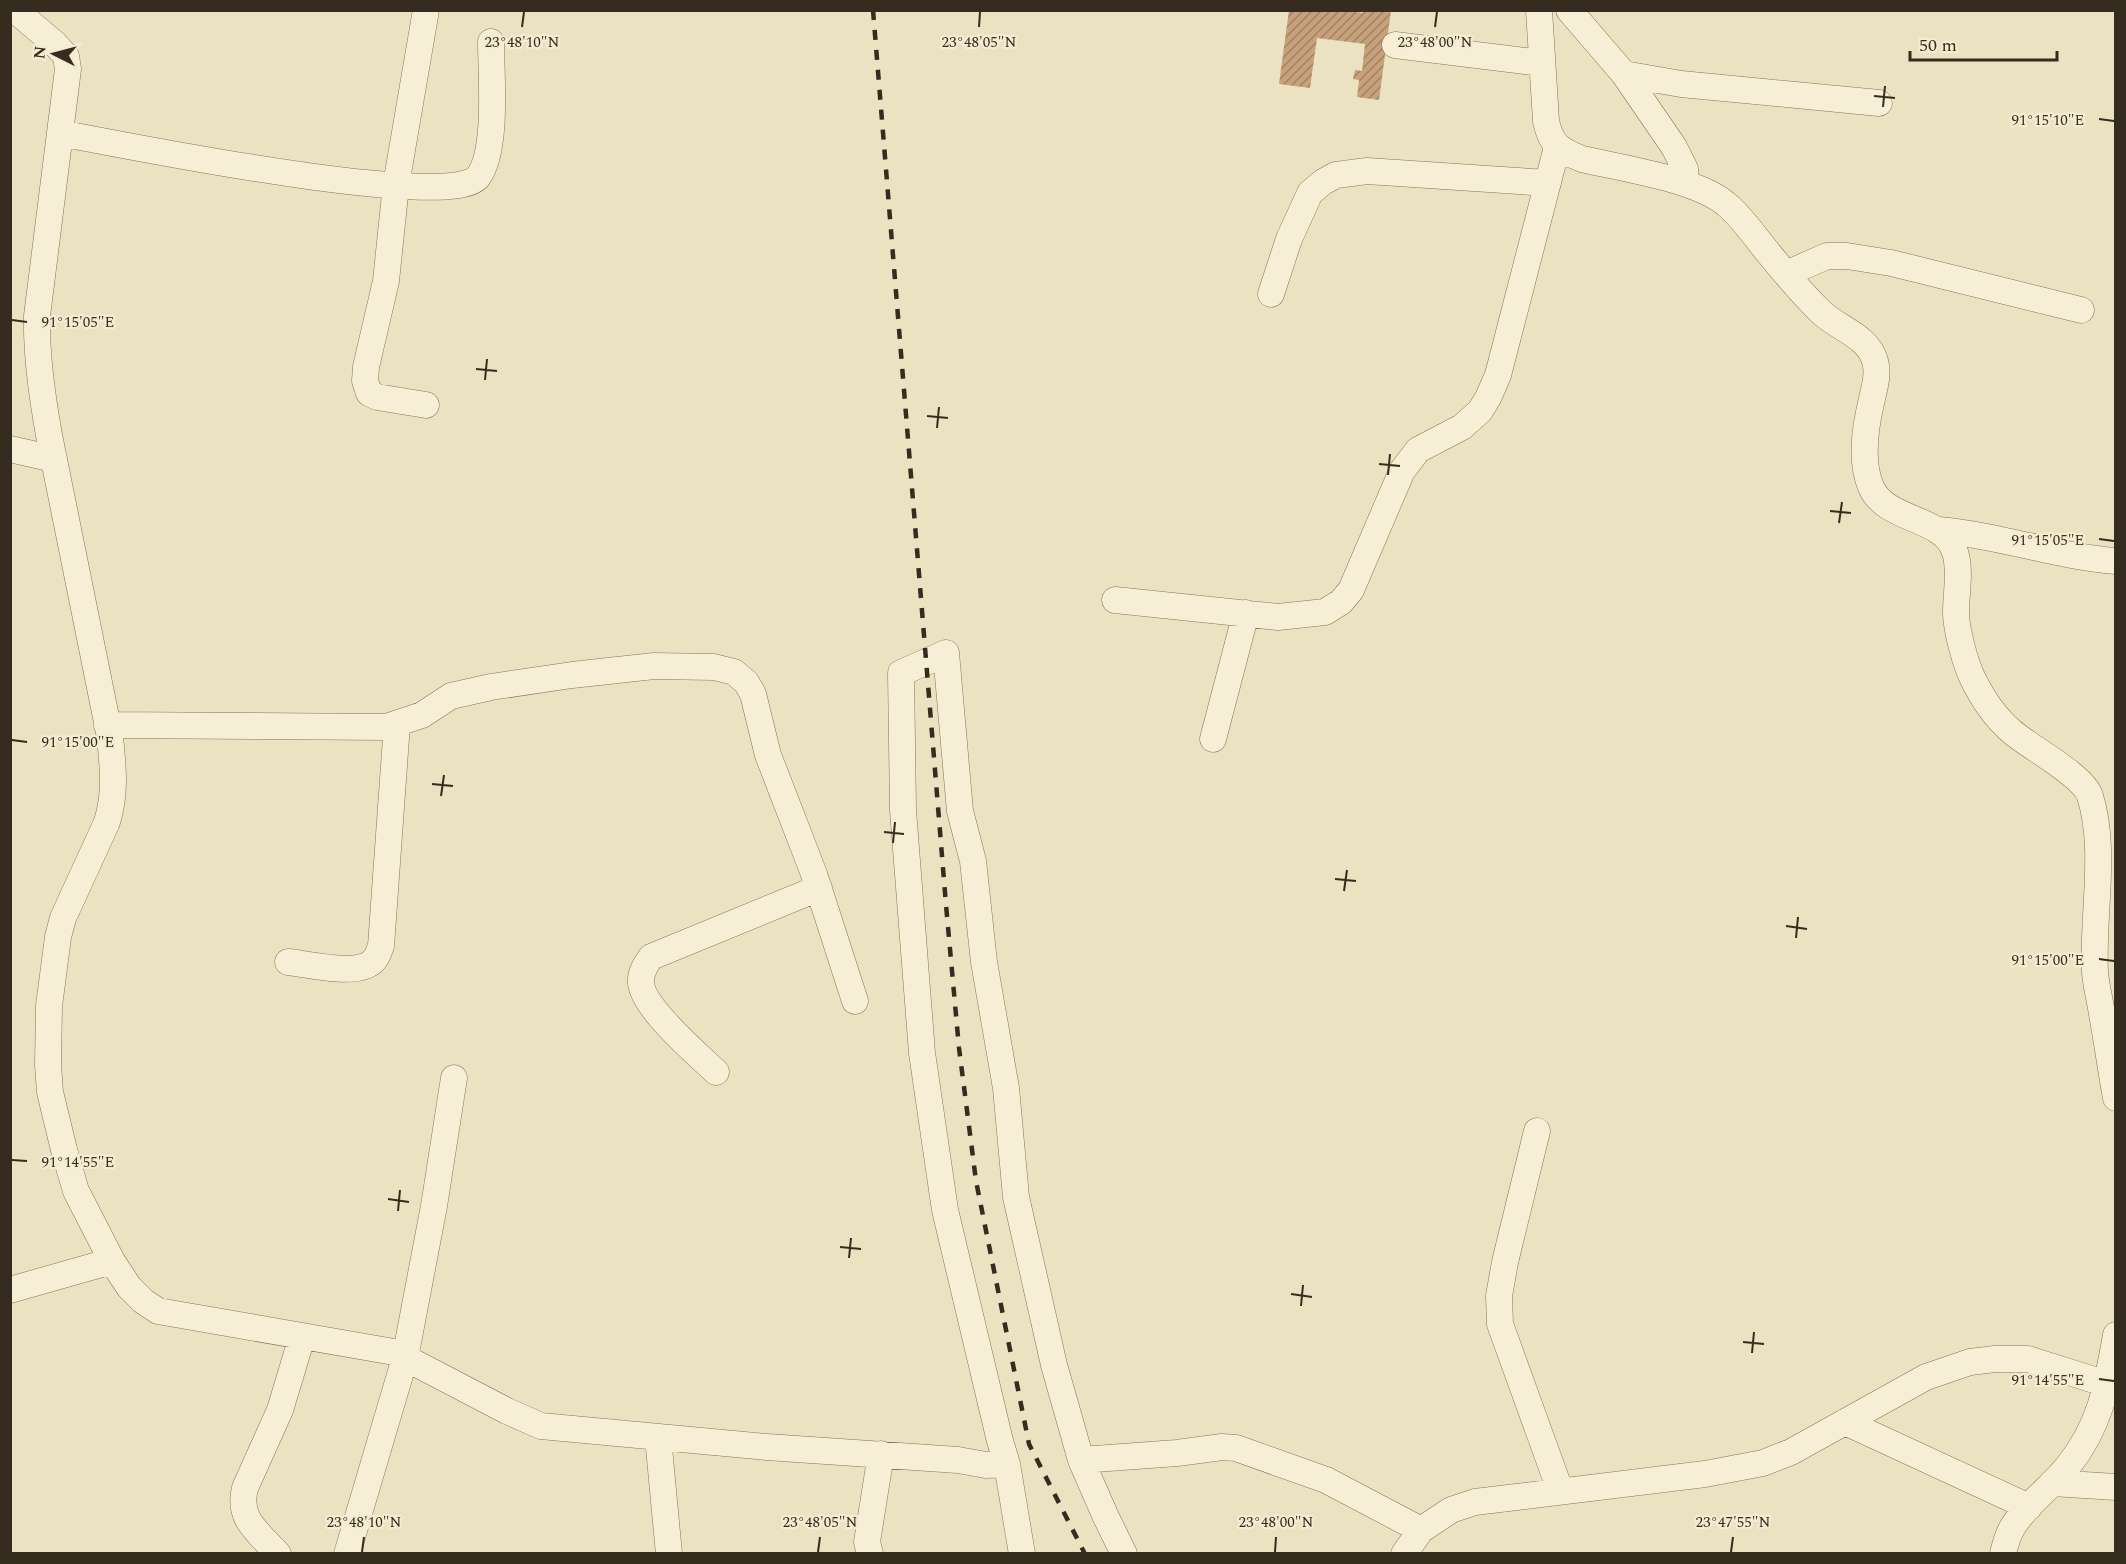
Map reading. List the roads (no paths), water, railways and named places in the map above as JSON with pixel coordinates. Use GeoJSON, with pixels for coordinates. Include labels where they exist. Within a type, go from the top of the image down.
{"type":"FeatureCollection","features":[{"type":"Feature","properties":{"kind":"street"},"geometry":{"type":"LineString","coordinates":[[15,10],[66,56],[68,69],[37,316],[36,341],[42,395],[107,725],[114,786],[112,806],[99,841],[60,928],[49,1006],[50,1092],[76,1191],[112,1261],[129,1287],[143,1301],[158,1311],[394,1353],[541,1426],[958,1460],[986,1465],[1007,1464]]}},
{"type":"Feature","properties":{"kind":"street"},"geometry":{"type":"LineString","coordinates":[[426,10],[396,185],[386,281],[366,366],[365,381],[369,393],[376,397],[426,405]]}},
{"type":"Feature","properties":{"kind":"street"},"geometry":{"type":"LineString","coordinates":[[1539,10],[1546,121],[1549,136],[1557,147],[1582,159],[1686,183],[1726,204],[1823,314],[1861,340],[1870,350],[1877,376],[1866,426],[1865,444],[1871,488],[1887,505],[1938,530],[1948,540],[1955,551],[1956,616],[1971,676],[2001,721],[2014,734],[2070,774],[2085,787],[2090,796],[2095,819],[2097,849],[2096,973],[2115,1098]]}},
{"type":"Feature","properties":{"kind":"street"},"geometry":{"type":"LineString","coordinates":[[1569,10],[1624,74],[1674,147],[1685,170],[1686,183]]}},
{"type":"Feature","properties":{"kind":"street"},"geometry":{"type":"LineString","coordinates":[[60,133],[316,178],[441,187],[463,184],[477,179],[487,160],[490,139],[491,42]]}},
{"type":"Feature","properties":{"kind":"street"},"geometry":{"type":"LineString","coordinates":[[1395,45],[1542,63]]}},
{"type":"Feature","properties":{"kind":"street"},"geometry":{"type":"LineString","coordinates":[[1624,74],[1681,84],[1879,103]]}},
{"type":"Feature","properties":{"kind":"street"},"geometry":{"type":"LineString","coordinates":[[1115,600],[1278,617],[1325,612],[1341,602],[1351,590],[1402,471],[1418,450],[1462,427],[1480,411],[1488,398],[1498,375],[1557,147]]}},
{"type":"Feature","properties":{"kind":"street"},"geometry":{"type":"LineString","coordinates":[[1271,294],[1289,238],[1310,193],[1336,175],[1367,171],[1548,183]]}},
{"type":"Feature","properties":{"kind":"street"},"geometry":{"type":"LineString","coordinates":[[1786,274],[1827,256],[1847,256],[1891,263],[2081,310]]}},
{"type":"Feature","properties":{"kind":"street"},"geometry":{"type":"LineString","coordinates":[[10,449],[54,459]]}},
{"type":"Feature","properties":{"kind":"street"},"geometry":{"type":"LineString","coordinates":[[1938,530],[1973,533],[2070,556],[2115,561]]}},
{"type":"Feature","properties":{"kind":"street"},"geometry":{"type":"LineString","coordinates":[[1213,739],[1246,613]]}},
{"type":"Feature","properties":{"kind":"street"},"geometry":{"type":"LineString","coordinates":[[1022,1554],[1007,1464],[945,1210],[922,1053],[903,810],[901,673],[946,653],[960,811],[973,861],[984,962],[1006,1088],[1016,1197],[1054,1365],[1082,1460],[1124,1554]]}},
{"type":"Feature","properties":{"kind":"street"},"geometry":{"type":"LineString","coordinates":[[107,725],[369,728],[397,724],[422,715],[451,696],[466,691],[502,685],[654,666],[714,667],[734,672],[746,682],[753,694],[768,755],[819,888],[855,1001]]}},
{"type":"Feature","properties":{"kind":"street"},"geometry":{"type":"LineString","coordinates":[[288,962],[354,969],[366,966],[375,959],[381,946],[397,724]]}},
{"type":"Feature","properties":{"kind":"street"},"geometry":{"type":"LineString","coordinates":[[716,1072],[659,1016],[646,998],[641,982],[644,967],[651,957],[819,888]]}},
{"type":"Feature","properties":{"kind":"street"},"geometry":{"type":"LineString","coordinates":[[347,1554],[405,1358],[434,1206],[454,1078]]}},
{"type":"Feature","properties":{"kind":"street"},"geometry":{"type":"LineString","coordinates":[[1537,1131],[1501,1284],[1500,1324],[1560,1490]]}},
{"type":"Feature","properties":{"kind":"street"},"geometry":{"type":"LineString","coordinates":[[10,1290],[112,1261]]}},
{"type":"Feature","properties":{"kind":"street"},"geometry":{"type":"LineString","coordinates":[[2003,1554],[2013,1527],[2067,1468],[2084,1444],[2097,1418],[2107,1384],[2115,1335]]}},
{"type":"Feature","properties":{"kind":"street"},"geometry":{"type":"LineString","coordinates":[[278,1554],[249,1522],[243,1511],[242,1500],[245,1488],[280,1410],[302,1337]]}},
{"type":"Feature","properties":{"kind":"street"},"geometry":{"type":"LineString","coordinates":[[1404,1554],[1421,1530],[1451,1510],[1475,1502],[1705,1474],[1763,1463],[1791,1452],[1926,1377],[1970,1362],[2028,1359],[2107,1384]]}},
{"type":"Feature","properties":{"kind":"street"},"geometry":{"type":"LineString","coordinates":[[1845,1422],[2029,1507]]}},
{"type":"Feature","properties":{"kind":"street"},"geometry":{"type":"LineString","coordinates":[[658,1437],[669,1554]]}},
{"type":"Feature","properties":{"kind":"street"},"geometry":{"type":"LineString","coordinates":[[1082,1460],[1178,1453],[1222,1447],[1236,1448],[1326,1480],[1421,1530]]}},
{"type":"Feature","properties":{"kind":"street"},"geometry":{"type":"LineString","coordinates":[[870,1554],[867,1542],[881,1454]]}},
{"type":"Feature","properties":{"kind":"street"},"geometry":{"type":"LineString","coordinates":[[2052,1484],[2115,1487]]}},
{"type":"Feature","properties":{"kind":"railway"},"geometry":{"type":"LineString","coordinates":[[873,10],[946,905],[959,1048],[976,1181],[1029,1444],[1085,1554]]}}]}
